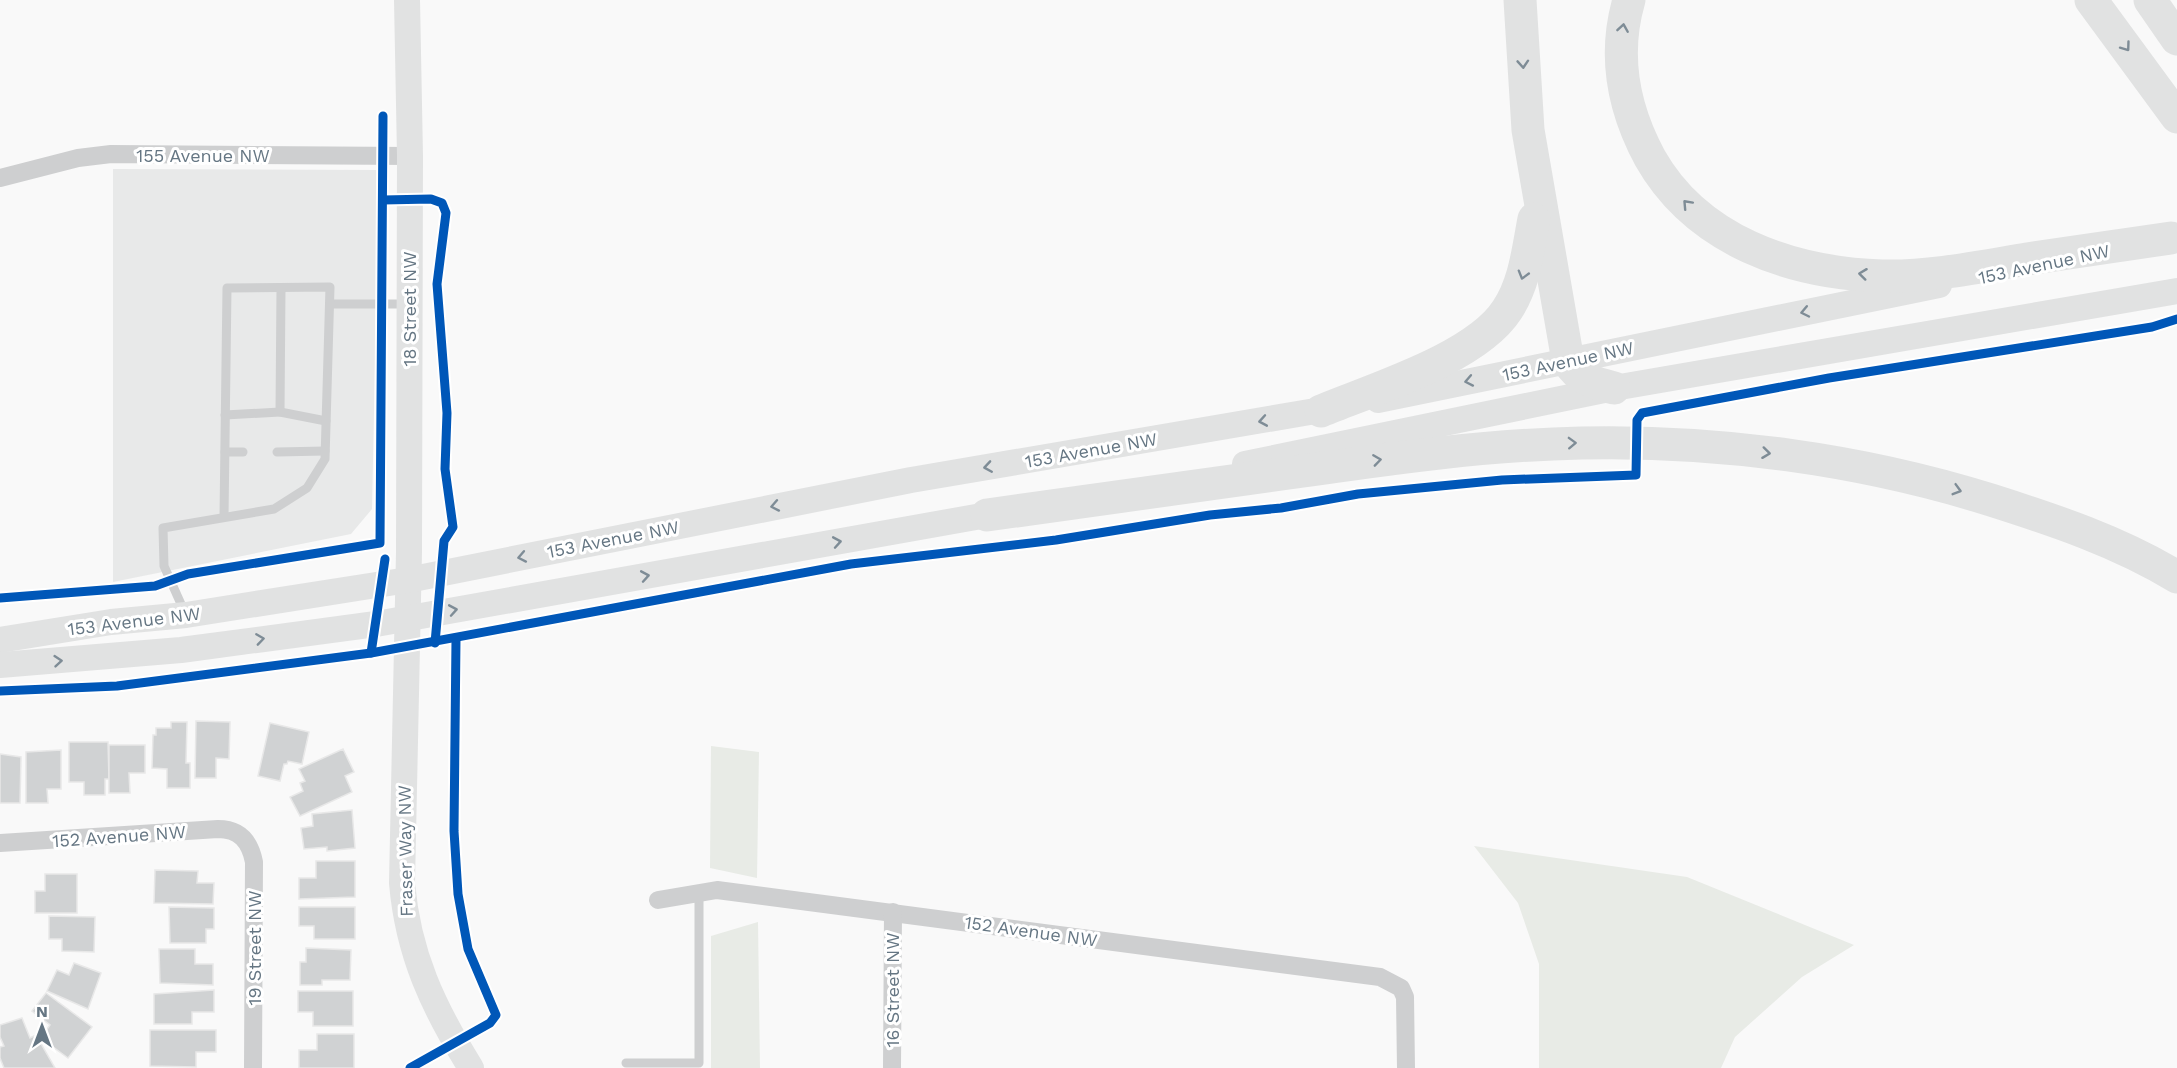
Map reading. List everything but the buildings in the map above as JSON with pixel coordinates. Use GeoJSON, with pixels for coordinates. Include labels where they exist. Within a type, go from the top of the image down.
{"type":"FeatureCollection","features":[{"type":"Feature","properties":{"kind":"highway"},"geometry":{"type":"LineString","coordinates":[[1520,0],[1528,130],[1568,361],[1573,371],[1581,377],[1614,388]]}},
{"type":"Feature","properties":{"kind":"highway"},"geometry":{"type":"LineString","coordinates":[[1629,0],[1621,37],[1621,64],[1625,98],[1636,132],[1661,177],[1702,221],[1746,246],[1798,266],[1882,276],[1935,273],[2174,237]]}},
{"type":"Feature","properties":{"kind":"highway"},"geometry":{"type":"LineString","coordinates":[[2091,0],[2177,117]]}},
{"type":"Feature","properties":{"kind":"highway"},"geometry":{"type":"LineString","coordinates":[[2150,0],[2177,39]]}},
{"type":"Feature","properties":{"kind":"highway"},"geometry":{"type":"LineString","coordinates":[[1321,411],[1456,355],[1489,332],[1507,310],[1520,284],[1538,196]]}},
{"type":"Feature","properties":{"kind":"highway"},"geometry":{"type":"LineString","coordinates":[[987,515],[1407,456],[1536,445],[1668,445],[1724,448],[1800,458],[1881,471],[1953,488],[2060,522],[2177,577]]}},
{"type":"Feature","properties":{"kind":"main road","name":"18 Street NW"},"geometry":{"type":"LineString","coordinates":[[406,619],[410,156],[407,0]]}},
{"type":"Feature","properties":{"kind":"main road","name":"153 Avenue NW"},"geometry":{"type":"LineString","coordinates":[[0,640],[111,622],[186,615],[408,580],[899,482],[1321,411],[2174,237]]}},
{"type":"Feature","properties":{"kind":"main road","name":"153 Avenue NW"},"geometry":{"type":"LineString","coordinates":[[0,665],[181,650],[406,619],[987,515],[1614,388],[2177,291]]}},
{"type":"Feature","properties":{"kind":"main road","name":"Fraser Way NW"},"geometry":{"type":"LineString","coordinates":[[406,619],[402,883],[407,928],[426,986],[471,1068]]}},
{"type":"Feature","properties":{"kind":"street","name":"155 Avenue NW"},"geometry":{"type":"LineString","coordinates":[[0,178],[93,155],[410,156]]}},
{"type":"Feature","properties":{"kind":"street","name":"152 Avenue NW"},"geometry":{"type":"LineString","coordinates":[[0,843],[218,829],[238,833]]}},
{"type":"Feature","properties":{"kind":"street","name":"19 Street NW"},"geometry":{"type":"LineString","coordinates":[[238,833],[250,847],[254,862],[254,1068]]}},
{"type":"Feature","properties":{"kind":"street","name":"152 Avenue NW"},"geometry":{"type":"LineString","coordinates":[[658,900],[699,891],[717,890],[1380,977],[1401,988],[1405,997],[1406,1068]]}},
{"type":"Feature","properties":{"kind":"street","name":"16 Street NW"},"geometry":{"type":"LineString","coordinates":[[892,1068],[893,912]]}},
{"type":"Feature","properties":{"kind":"lane"},"geometry":{"type":"LineString","coordinates":[[186,615],[164,566],[163,528],[274,509],[307,488],[325,459],[330,287],[226,288],[224,517]]}},
{"type":"Feature","properties":{"kind":"lane"},"geometry":{"type":"LineString","coordinates":[[280,412],[281,288]]}},
{"type":"Feature","properties":{"kind":"lane"},"geometry":{"type":"LineString","coordinates":[[330,304],[409,304]]}},
{"type":"Feature","properties":{"kind":"lane"},"geometry":{"type":"LineString","coordinates":[[225,415],[280,412],[326,421]]}},
{"type":"Feature","properties":{"kind":"lane"},"geometry":{"type":"LineString","coordinates":[[277,452],[325,451]]}},
{"type":"Feature","properties":{"kind":"lane"},"geometry":{"type":"LineString","coordinates":[[225,452],[243,452]]}},
{"type":"Feature","properties":{"kind":"lane"},"geometry":{"type":"LineString","coordinates":[[626,1063],[699,1063],[699,891]]}},
{"type":"Feature","properties":{"kind":"shaded area"},"geometry":{"type":"Polygon","coordinates":[[[113,169],[379,170],[372,509],[351,534],[113,582],[113,169]]]}},
{"type":"Feature","properties":{"kind":"shaded area"},"geometry":{"type":"Polygon","coordinates":[[[711,746],[759,752],[757,878],[710,868],[711,746]]]}},
{"type":"Feature","properties":{"kind":"shaded area"},"geometry":{"type":"Polygon","coordinates":[[[1474,846],[1687,877],[1854,945],[1802,977],[1735,1037],[1721,1068],[1539,1068],[1539,964],[1518,903],[1474,846]]]}},
{"type":"Feature","properties":{"kind":"shaded area"},"geometry":{"type":"Polygon","coordinates":[[[758,922],[760,1068],[711,1068],[711,936],[758,922]]]}},
{"type":"Feature","properties":{"kind":"cycle path"},"geometry":{"type":"LineString","coordinates":[[0,598],[155,586],[188,574],[380,543],[383,116]]}},
{"type":"Feature","properties":{"kind":"cycle path"},"geometry":{"type":"LineString","coordinates":[[383,200],[431,199],[442,203],[446,213],[437,284],[447,413],[445,469],[453,527],[444,541],[435,643]]}},
{"type":"Feature","properties":{"kind":"cycle path"},"geometry":{"type":"LineString","coordinates":[[0,691],[117,686],[371,653],[851,564],[1056,540],[1210,515],[1281,508],[1358,494],[1502,480],[1636,475],[1637,420],[1642,413],[1829,378],[2152,327],[2177,319]]}},
{"type":"Feature","properties":{"kind":"cycle path"},"geometry":{"type":"LineString","coordinates":[[371,653],[385,559]]}},
{"type":"Feature","properties":{"kind":"cycle path"},"geometry":{"type":"LineString","coordinates":[[410,1068],[490,1023],[496,1015],[468,949],[458,894],[454,831],[456,639]]}}]}
